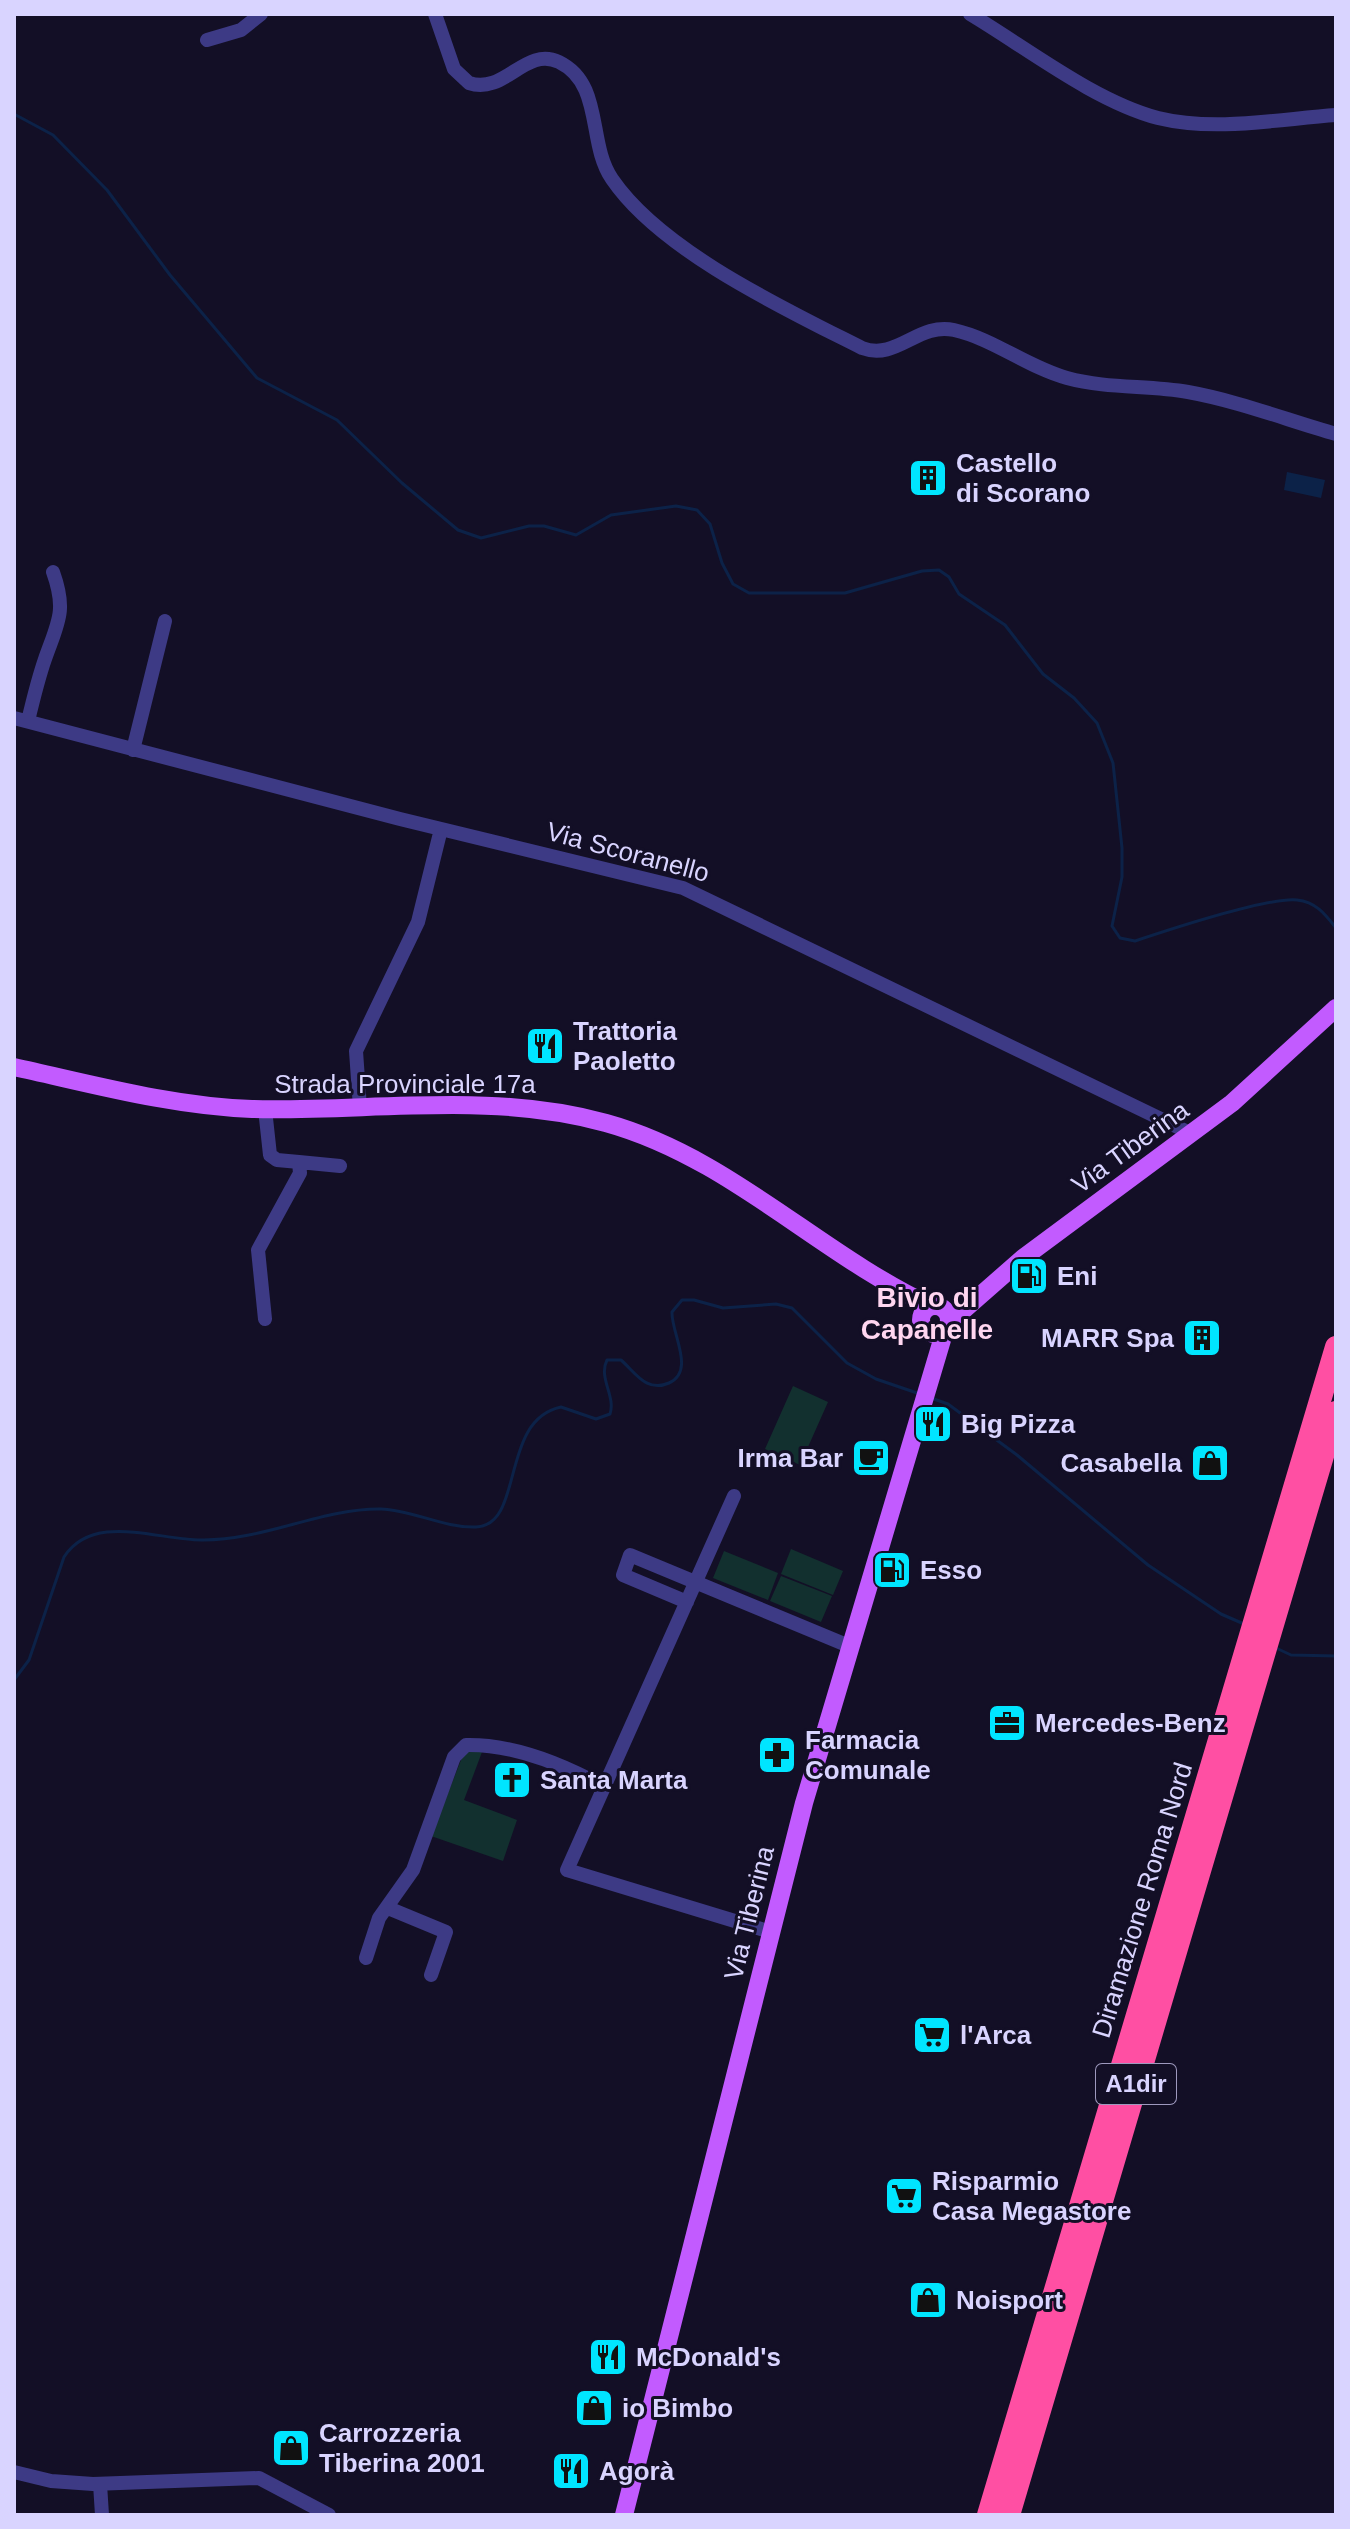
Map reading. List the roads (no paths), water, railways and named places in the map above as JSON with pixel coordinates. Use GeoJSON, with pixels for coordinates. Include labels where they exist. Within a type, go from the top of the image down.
{"type":"FeatureCollection","features":[{"type":"Feature","properties":{"kind":"highway","name":"Diramazione Roma Nord"},"geometry":{"type":"LineString","coordinates":[[1009,2515],[1265,1618],[1336,1347]]}},
{"type":"Feature","properties":{"kind":"highway","name":"Diramazione Roma Nord"},"geometry":{"type":"LineString","coordinates":[[1265,1618],[1336,1412]]}},
{"type":"Feature","properties":{"kind":"highway","name":"Diramazione Roma Nord"},"geometry":{"type":"LineString","coordinates":[[988,2515],[1256,1650]]}},
{"type":"Feature","properties":{"kind":"main road"},"geometry":{"type":"LineString","coordinates":[[1232,1103],[1336,993]]}},
{"type":"Feature","properties":{"kind":"main road","name":"Via Tiberina"},"geometry":{"type":"LineString","coordinates":[[624,2515],[771,1932],[849,1646],[921,1406],[930,1371],[935,1319],[978,1294],[1232,1103],[1336,1008]]}},
{"type":"Feature","properties":{"kind":"main road","name":"Strada Provinciale 17a"},"geometry":{"type":"LineString","coordinates":[[14,1067],[180,1102],[265,1109],[526,1108],[618,1126],[667,1145],[725,1176],[935,1319]]}},
{"type":"Feature","properties":{"kind":"street"},"geometry":{"type":"LineString","coordinates":[[207,40],[241,30],[261,14]]}},
{"type":"Feature","properties":{"kind":"street"},"geometry":{"type":"LineString","coordinates":[[435,14],[454,69],[472,84],[500,82],[538,59],[564,65],[587,90],[603,164],[635,207],[664,232],[752,290],[862,348],[875,352],[890,351],[929,331],[954,330],[1064,377],[1104,385],[1200,394],[1336,434]]}},
{"type":"Feature","properties":{"kind":"street"},"geometry":{"type":"LineString","coordinates":[[970,14],[1078,80],[1159,118],[1215,124],[1336,115]]}},
{"type":"Feature","properties":{"kind":"street"},"geometry":{"type":"LineString","coordinates":[[21,720],[60,621],[60,599],[53,572]]}},
{"type":"Feature","properties":{"kind":"street"},"geometry":{"type":"LineString","coordinates":[[133,750],[165,621]]}},
{"type":"Feature","properties":{"kind":"street","name":"Via Scoranello"},"geometry":{"type":"LineString","coordinates":[[21,720],[695,892],[1192,1134]]}},
{"type":"Feature","properties":{"kind":"street"},"geometry":{"type":"LineString","coordinates":[[360,1108],[356,1051],[420,916],[441,829]]}},
{"type":"Feature","properties":{"kind":"street"},"geometry":{"type":"LineString","coordinates":[[265,1109],[272,1157],[340,1166]]}},
{"type":"Feature","properties":{"kind":"street"},"geometry":{"type":"LineString","coordinates":[[265,1319],[258,1250],[296,1184],[299,1162]]}},
{"type":"Feature","properties":{"kind":"street"},"geometry":{"type":"LineString","coordinates":[[734,1496],[567,1870],[771,1932]]}},
{"type":"Feature","properties":{"kind":"street"},"geometry":{"type":"LineString","coordinates":[[687,1602],[623,1575],[630,1555],[849,1646]]}},
{"type":"Feature","properties":{"kind":"street"},"geometry":{"type":"LineString","coordinates":[[366,1958],[379,1918],[413,1870],[454,1757],[466,1745],[503,1748],[578,1773],[604,1787]]}},
{"type":"Feature","properties":{"kind":"street"},"geometry":{"type":"LineString","coordinates":[[388,1908],[446,1932],[431,1975]]}},
{"type":"Feature","properties":{"kind":"street"},"geometry":{"type":"LineString","coordinates":[[14,2472],[51,2481],[100,2484],[259,2478],[329,2515]]}},
{"type":"Feature","properties":{"kind":"street"},"geometry":{"type":"LineString","coordinates":[[100,2484],[102,2515]]}},
{"type":"Feature","properties":{"kind":"water"},"geometry":{"type":"Polygon","coordinates":[[[1287,472],[1325,480],[1321,498],[1284,490],[1287,472]]]}},
{"type":"Feature","properties":{"kind":"waterway"},"geometry":{"type":"LineString","coordinates":[[14,114],[53,135],[107,190],[170,275],[257,378],[337,420],[402,483],[458,530],[481,538],[529,526],[544,526],[576,535],[611,515],[676,506],[697,510],[710,524],[722,563],[733,584],[749,593],[845,593],[922,571],[939,570],[949,577],[959,594],[1005,625],[1043,674],[1074,698],[1097,723],[1113,763],[1122,877],[1112,926],[1120,938],[1135,941],[1217,915],[1283,900],[1310,903],[1336,928]]}},
{"type":"Feature","properties":{"kind":"waterway"},"geometry":{"type":"LineString","coordinates":[[14,1680],[29,1660],[64,1557],[76,1543],[91,1535],[127,1532],[184,1539],[224,1539],[337,1514],[381,1509],[464,1527],[491,1522],[508,1492],[528,1431],[542,1416],[561,1407],[596,1419],[610,1414],[611,1400],[605,1374],[607,1360],[621,1360],[642,1380],[654,1385],[669,1383],[677,1377],[682,1361],[672,1312],[682,1300],[723,1308],[776,1304],[792,1308],[847,1363],[876,1379],[920,1394]]}},
{"type":"Feature","properties":{"kind":"waterway"},"geometry":{"type":"LineString","coordinates":[[931,1398],[948,1404],[1017,1455],[1148,1565],[1221,1614],[1244,1624]]}},
{"type":"Feature","properties":{"kind":"waterway"},"geometry":{"type":"LineString","coordinates":[[1276,1648],[1291,1655],[1336,1656]]}},
{"type":"Feature","properties":{"kind":"place","name":"Castello di Scorano"},"geometry":{"type":"Point","coordinates":[928,478]}},
{"type":"Feature","properties":{"kind":"place","name":"Trattoria Paoletto"},"geometry":{"type":"Point","coordinates":[545,1046]}},
{"type":"Feature","properties":{"kind":"place","name":"Eni"},"geometry":{"type":"Point","coordinates":[1029,1276]}},
{"type":"Feature","properties":{"kind":"place","name":"MARR Spa"},"geometry":{"type":"Point","coordinates":[1202,1338]}},
{"type":"Feature","properties":{"kind":"place","name":"Big Pizza"},"geometry":{"type":"Point","coordinates":[933,1424]}},
{"type":"Feature","properties":{"kind":"place","name":"Irma Bar"},"geometry":{"type":"Point","coordinates":[871,1458]}},
{"type":"Feature","properties":{"kind":"place","name":"Casabella"},"geometry":{"type":"Point","coordinates":[1210,1463]}},
{"type":"Feature","properties":{"kind":"place","name":"Esso"},"geometry":{"type":"Point","coordinates":[892,1570]}},
{"type":"Feature","properties":{"kind":"place","name":"Mercedes-Benz"},"geometry":{"type":"Point","coordinates":[1007,1723]}},
{"type":"Feature","properties":{"kind":"place","name":"Farmacia Comunale"},"geometry":{"type":"Point","coordinates":[777,1755]}},
{"type":"Feature","properties":{"kind":"place","name":"Santa Marta"},"geometry":{"type":"Point","coordinates":[512,1780]}},
{"type":"Feature","properties":{"kind":"place","name":"l'Arca"},"geometry":{"type":"Point","coordinates":[932,2035]}},
{"type":"Feature","properties":{"kind":"place","name":"Risparmio Casa Megastore"},"geometry":{"type":"Point","coordinates":[904,2196]}},
{"type":"Feature","properties":{"kind":"place","name":"Noisport"},"geometry":{"type":"Point","coordinates":[928,2300]}},
{"type":"Feature","properties":{"kind":"place","name":"McDonald's"},"geometry":{"type":"Point","coordinates":[608,2357]}},
{"type":"Feature","properties":{"kind":"place","name":"io Bimbo"},"geometry":{"type":"Point","coordinates":[594,2408]}},
{"type":"Feature","properties":{"kind":"place","name":"Carrozzeria Tiberina 2001"},"geometry":{"type":"Point","coordinates":[291,2448]}},
{"type":"Feature","properties":{"kind":"place","name":"Agorà"},"geometry":{"type":"Point","coordinates":[571,2471]}},
{"type":"Feature","properties":{"kind":"district","name":"Bivio di Capanelle"},"geometry":{"type":"Point","coordinates":[927,1313]}}]}
